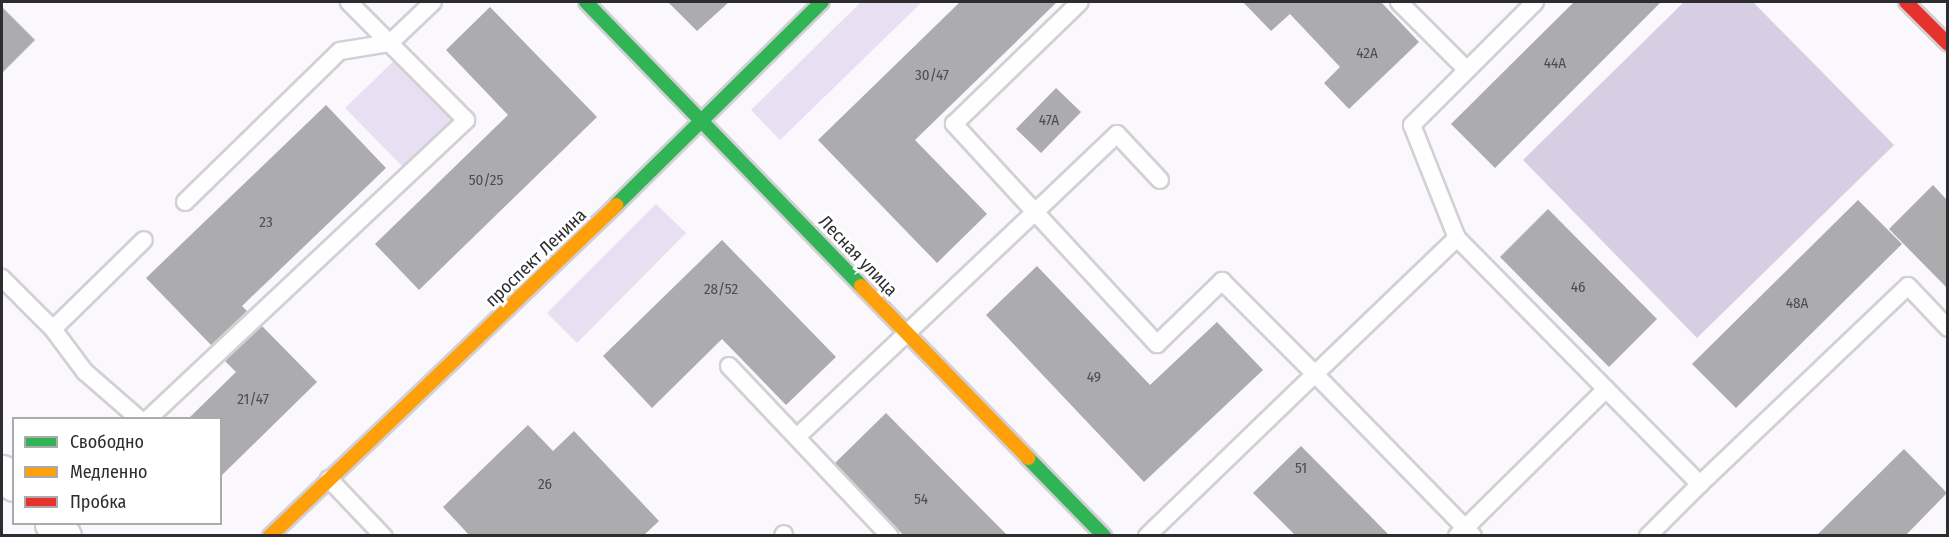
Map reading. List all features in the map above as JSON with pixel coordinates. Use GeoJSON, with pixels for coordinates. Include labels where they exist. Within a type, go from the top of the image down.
{"type":"FeatureCollection","features":[{"type":"Feature","properties":{"kind":"main road","name":"Лесная улица"},"geometry":{"type":"LineString","coordinates":[[586,2],[1104,536]]}},
{"type":"Feature","properties":{"kind":"main road","name":"проспект Ленина"},"geometry":{"type":"LineString","coordinates":[[270,536],[538,282],[822,2]]}},
{"type":"Feature","properties":{"kind":"main road"},"geometry":{"type":"LineString","coordinates":[[1906,2],[1947,44]]}},
{"type":"Feature","properties":{"kind":"street"},"geometry":{"type":"LineString","coordinates":[[53,525],[64,536]]}},
{"type":"Feature","properties":{"kind":"lane"},"geometry":{"type":"LineString","coordinates":[[150,417],[465,120],[349,2]]}},
{"type":"Feature","properties":{"kind":"lane"},"geometry":{"type":"LineString","coordinates":[[184,202],[340,51],[390,43],[433,2]]}},
{"type":"Feature","properties":{"kind":"lane"},"geometry":{"type":"LineString","coordinates":[[1080,2],[954,124],[1157,344],[1222,281],[1315,374],[1465,533],[1606,389]]}},
{"type":"Feature","properties":{"kind":"lane"},"geometry":{"type":"LineString","coordinates":[[1399,2],[1467,70]]}},
{"type":"Feature","properties":{"kind":"lane"},"geometry":{"type":"LineString","coordinates":[[1535,2],[1412,125],[1457,238],[1700,484]]}},
{"type":"Feature","properties":{"kind":"lane"},"geometry":{"type":"LineString","coordinates":[[797,437],[909,334],[1117,134],[1160,180]]}},
{"type":"Feature","properties":{"kind":"lane"},"geometry":{"type":"LineString","coordinates":[[1147,536],[1457,238]]}},
{"type":"Feature","properties":{"kind":"lane"},"geometry":{"type":"LineString","coordinates":[[53,329],[144,240]]}},
{"type":"Feature","properties":{"kind":"lane"},"geometry":{"type":"LineString","coordinates":[[2,278],[53,329],[85,372],[137,417]]}},
{"type":"Feature","properties":{"kind":"lane"},"geometry":{"type":"LineString","coordinates":[[1648,536],[1908,286],[1947,328]]}},
{"type":"Feature","properties":{"kind":"lane"},"geometry":{"type":"LineString","coordinates":[[729,366],[890,536]]}},
{"type":"Feature","properties":{"kind":"lane"},"geometry":{"type":"LineString","coordinates":[[329,479],[383,536]]}},
{"type":"Feature","properties":{"kind":"shaded area"},"geometry":{"type":"Polygon","coordinates":[[[861,2],[922,2],[780,140],[751,110],[861,2]]]}},
{"type":"Feature","properties":{"kind":"shaded area"},"geometry":{"type":"Polygon","coordinates":[[[1684,2],[1753,2],[1894,145],[1697,338],[1523,160],[1684,2]]]}},
{"type":"Feature","properties":{"kind":"shaded area"},"geometry":{"type":"Polygon","coordinates":[[[397,58],[455,118],[404,168],[345,108],[397,58]]]}},
{"type":"Feature","properties":{"kind":"shaded area"},"geometry":{"type":"Polygon","coordinates":[[[656,204],[686,233],[577,343],[547,313],[656,204]]]}},
{"type":"Feature","properties":{"kind":"building"},"geometry":{"type":"Polygon","coordinates":[[[668,2],[729,2],[697,31],[668,2]]]}},
{"type":"Feature","properties":{"kind":"building"},"geometry":{"type":"Polygon","coordinates":[[[960,2],[1057,2],[915,140],[987,214],[937,263],[818,140],[960,2]]]}},
{"type":"Feature","properties":{"kind":"building"},"geometry":{"type":"Polygon","coordinates":[[[1243,2],[1381,2],[1419,42],[1349,109],[1324,83],[1340,67],[1290,14],[1271,31],[1243,2]]]}},
{"type":"Feature","properties":{"kind":"building"},"geometry":{"type":"Polygon","coordinates":[[[1574,2],[1661,2],[1495,168],[1451,124],[1574,2]]]}},
{"type":"Feature","properties":{"kind":"building"},"geometry":{"type":"Polygon","coordinates":[[[2,7],[35,40],[2,73],[2,7]]]}},
{"type":"Feature","properties":{"kind":"building"},"geometry":{"type":"Polygon","coordinates":[[[490,7],[597,117],[419,290],[375,244],[508,115],[446,50],[490,7]]]}},
{"type":"Feature","properties":{"kind":"building"},"geometry":{"type":"Polygon","coordinates":[[[1056,88],[1081,112],[1041,153],[1016,129],[1056,88]]]}},
{"type":"Feature","properties":{"kind":"building"},"geometry":{"type":"Polygon","coordinates":[[[326,105],[386,168],[242,306],[247,311],[211,345],[146,278],[326,105]]]}},
{"type":"Feature","properties":{"kind":"building"},"geometry":{"type":"Polygon","coordinates":[[[1933,185],[1947,200],[1947,288],[1889,229],[1933,185]]]}},
{"type":"Feature","properties":{"kind":"building"},"geometry":{"type":"Polygon","coordinates":[[[1858,200],[1902,244],[1736,408],[1692,364],[1858,200]]]}},
{"type":"Feature","properties":{"kind":"building"},"geometry":{"type":"Polygon","coordinates":[[[1548,209],[1657,319],[1609,367],[1500,257],[1548,209]]]}},
{"type":"Feature","properties":{"kind":"building"},"geometry":{"type":"Polygon","coordinates":[[[722,240],[836,357],[786,405],[722,339],[652,408],[603,356],[722,240]]]}},
{"type":"Feature","properties":{"kind":"building"},"geometry":{"type":"Polygon","coordinates":[[[1037,266],[1150,385],[1217,322],[1263,370],[1144,482],[986,315],[1037,266]]]}},
{"type":"Feature","properties":{"kind":"building"},"geometry":{"type":"Polygon","coordinates":[[[262,326],[317,382],[222,475],[222,417],[190,417],[236,372],[225,361],[262,326]]]}},
{"type":"Feature","properties":{"kind":"building"},"geometry":{"type":"Polygon","coordinates":[[[886,413],[1008,536],[904,536],[835,463],[886,413]]]}},
{"type":"Feature","properties":{"kind":"building"},"geometry":{"type":"Polygon","coordinates":[[[528,425],[553,451],[574,431],[659,521],[643,536],[470,536],[443,507],[528,425]]]}},
{"type":"Feature","properties":{"kind":"building"},"geometry":{"type":"Polygon","coordinates":[[[1301,446],[1390,536],[1296,536],[1253,493],[1301,446]]]}},
{"type":"Feature","properties":{"kind":"building"},"geometry":{"type":"Polygon","coordinates":[[[1904,449],[1947,493],[1905,536],[1816,536],[1904,449]]]}},
{"type":"Feature","properties":{"kind":"traffic: fast"},"geometry":{"type":"LineString","coordinates":[[586,2],[861,286]]}},
{"type":"Feature","properties":{"kind":"traffic: fast"},"geometry":{"type":"LineString","coordinates":[[616,205],[822,2]]}},
{"type":"Feature","properties":{"kind":"traffic: fast"},"geometry":{"type":"LineString","coordinates":[[1028,458],[1104,536]]}},
{"type":"Feature","properties":{"kind":"traffic: slow"},"geometry":{"type":"LineString","coordinates":[[270,536],[616,205]]}},
{"type":"Feature","properties":{"kind":"traffic: slow"},"geometry":{"type":"LineString","coordinates":[[861,286],[1028,458]]}},
{"type":"Feature","properties":{"kind":"traffic: jam"},"geometry":{"type":"LineString","coordinates":[[1906,2],[1948,44]]}}]}
